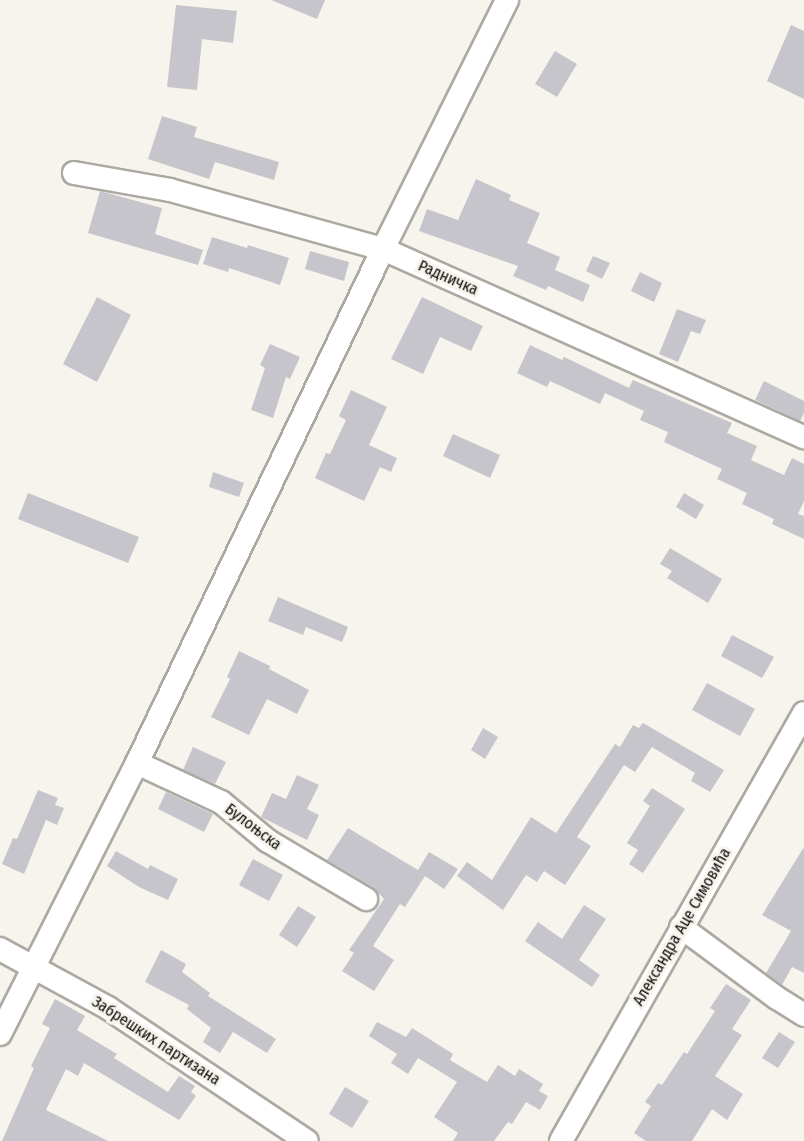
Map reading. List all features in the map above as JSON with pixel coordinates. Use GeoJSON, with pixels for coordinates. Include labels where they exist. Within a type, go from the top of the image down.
{"type":"FeatureCollection","features":[{"type":"Feature","properties":{"kind":"street"},"geometry":{"type":"LineString","coordinates":[[0,1034],[137,762],[383,249],[507,0]]}},
{"type":"Feature","properties":{"kind":"street","name":"Радничка"},"geometry":{"type":"LineString","coordinates":[[74,173],[170,190],[383,249],[804,437]]}},
{"type":"Feature","properties":{"kind":"street","name":"Александра Аце Симовића"},"geometry":{"type":"LineString","coordinates":[[561,1141],[804,713]]}},
{"type":"Feature","properties":{"kind":"street","name":"Булоњска"},"geometry":{"type":"LineString","coordinates":[[137,762],[221,802],[268,841],[366,898]]}},
{"type":"Feature","properties":{"kind":"street"},"geometry":{"type":"LineString","coordinates":[[681,927],[777,998],[804,1015]]}},
{"type":"Feature","properties":{"kind":"street","name":"Забрешких партизана"},"geometry":{"type":"LineString","coordinates":[[0,949],[108,1008],[307,1141]]}},
{"type":"Feature","properties":{"kind":"building"},"geometry":{"type":"Polygon","coordinates":[[[271,0],[325,0],[317,19],[271,0]]]}},
{"type":"Feature","properties":{"kind":"building"},"geometry":{"type":"Polygon","coordinates":[[[176,5],[237,11],[233,43],[202,39],[197,90],[167,87],[176,5]]]}},
{"type":"Feature","properties":{"kind":"building"},"geometry":{"type":"Polygon","coordinates":[[[791,25],[804,31],[804,99],[767,81],[791,25]]]}},
{"type":"Feature","properties":{"kind":"building"},"geometry":{"type":"Polygon","coordinates":[[[555,51],[577,64],[557,97],[535,84],[555,51]]]}},
{"type":"Feature","properties":{"kind":"building"},"geometry":{"type":"Polygon","coordinates":[[[162,116],[197,127],[194,137],[279,162],[274,180],[215,162],[209,179],[148,159],[162,116]]]}},
{"type":"Feature","properties":{"kind":"building"},"geometry":{"type":"Polygon","coordinates":[[[476,179],[511,195],[509,200],[540,213],[527,243],[560,257],[555,270],[590,285],[583,302],[548,286],[546,290],[513,276],[518,266],[419,231],[427,209],[458,220],[476,179]]]}},
{"type":"Feature","properties":{"kind":"building"},"geometry":{"type":"Polygon","coordinates":[[[100,191],[162,208],[155,234],[203,250],[198,265],[88,233],[100,191]]]}},
{"type":"Feature","properties":{"kind":"building"},"geometry":{"type":"Polygon","coordinates":[[[212,237],[289,258],[280,285],[229,268],[228,272],[203,264],[212,237]]]}},
{"type":"Feature","properties":{"kind":"building"},"geometry":{"type":"Polygon","coordinates":[[[310,251],[349,262],[344,281],[305,269],[310,251]]]}},
{"type":"Feature","properties":{"kind":"building"},"geometry":{"type":"Polygon","coordinates":[[[593,256],[610,263],[602,279],[586,271],[593,256]]]}},
{"type":"Feature","properties":{"kind":"building"},"geometry":{"type":"Polygon","coordinates":[[[640,272],[662,283],[654,302],[631,291],[640,272]]]}},
{"type":"Feature","properties":{"kind":"building"},"geometry":{"type":"Polygon","coordinates":[[[97,297],[131,315],[97,382],[63,364],[97,297]]]}},
{"type":"Feature","properties":{"kind":"building"},"geometry":{"type":"Polygon","coordinates":[[[422,297],[483,326],[471,351],[440,337],[423,374],[391,359],[422,297]]]}},
{"type":"Feature","properties":{"kind":"building"},"geometry":{"type":"Polygon","coordinates":[[[677,309],[706,320],[700,334],[691,331],[678,362],[659,354],[677,309]]]}},
{"type":"Feature","properties":{"kind":"building"},"geometry":{"type":"Polygon","coordinates":[[[270,344],[300,357],[290,379],[286,377],[273,418],[251,410],[265,368],[260,365],[270,344]]]}},
{"type":"Feature","properties":{"kind":"building"},"geometry":{"type":"Polygon","coordinates":[[[530,345],[562,360],[564,357],[629,388],[633,380],[732,423],[727,433],[757,446],[751,460],[784,475],[792,458],[804,464],[804,501],[798,514],[804,516],[804,539],[772,524],[774,519],[742,504],[747,493],[717,479],[722,469],[664,442],[668,432],[640,420],[644,411],[605,393],[600,404],[550,381],[547,387],[517,373],[530,345]]]}},
{"type":"Feature","properties":{"kind":"building"},"geometry":{"type":"Polygon","coordinates":[[[764,381],[804,401],[804,413],[800,421],[755,400],[764,381]]]}},
{"type":"Feature","properties":{"kind":"building"},"geometry":{"type":"Polygon","coordinates":[[[351,390],[387,407],[369,445],[397,458],[391,472],[380,467],[364,501],[315,478],[326,453],[330,454],[346,420],[339,416],[351,390]]]}},
{"type":"Feature","properties":{"kind":"building"},"geometry":{"type":"Polygon","coordinates":[[[453,434],[500,455],[490,478],[443,456],[453,434]]]}},
{"type":"Feature","properties":{"kind":"building"},"geometry":{"type":"Polygon","coordinates":[[[213,472],[244,483],[239,497],[209,487],[213,472]]]}},
{"type":"Feature","properties":{"kind":"building"},"geometry":{"type":"Polygon","coordinates":[[[28,493],[139,537],[128,563],[18,519],[28,493]]]}},
{"type":"Feature","properties":{"kind":"building"},"geometry":{"type":"Polygon","coordinates":[[[684,493],[704,505],[696,519],[676,507],[684,493]]]}},
{"type":"Feature","properties":{"kind":"building"},"geometry":{"type":"Polygon","coordinates":[[[670,548],[722,579],[708,603],[667,578],[672,571],[660,564],[670,548]]]}},
{"type":"Feature","properties":{"kind":"building"},"geometry":{"type":"Polygon","coordinates":[[[278,597],[348,627],[342,642],[306,627],[303,635],[268,621],[278,597]]]}},
{"type":"Feature","properties":{"kind":"building"},"geometry":{"type":"Polygon","coordinates":[[[732,635],[774,657],[762,678],[721,656],[732,635]]]}},
{"type":"Feature","properties":{"kind":"building"},"geometry":{"type":"Polygon","coordinates":[[[239,651],[270,666],[269,669],[309,690],[297,714],[267,699],[249,735],[211,717],[230,679],[227,677],[239,651]]]}},
{"type":"Feature","properties":{"kind":"building"},"geometry":{"type":"Polygon","coordinates":[[[707,683],[755,709],[740,736],[692,710],[707,683]]]}},
{"type":"Feature","properties":{"kind":"building"},"geometry":{"type":"Polygon","coordinates":[[[643,723],[724,770],[710,792],[691,781],[695,773],[652,747],[635,772],[624,765],[577,837],[591,846],[565,885],[544,871],[537,882],[526,875],[503,910],[457,876],[467,862],[492,880],[531,817],[556,833],[615,744],[620,747],[633,725],[639,728],[643,723]]]}},
{"type":"Feature","properties":{"kind":"building"},"geometry":{"type":"Polygon","coordinates":[[[483,728],[498,737],[485,759],[471,750],[483,728]]]}},
{"type":"Feature","properties":{"kind":"building"},"geometry":{"type":"Polygon","coordinates":[[[193,747],[226,762],[215,784],[183,770],[193,747]]]}},
{"type":"Feature","properties":{"kind":"building"},"geometry":{"type":"Polygon","coordinates":[[[297,775],[319,785],[307,809],[319,815],[307,840],[261,817],[272,793],[286,799],[297,775]]]}},
{"type":"Feature","properties":{"kind":"building"},"geometry":{"type":"Polygon","coordinates":[[[652,788],[685,809],[643,873],[629,864],[638,850],[627,843],[650,806],[643,801],[652,788]]]}},
{"type":"Feature","properties":{"kind":"building"},"geometry":{"type":"Polygon","coordinates":[[[38,790],[58,798],[55,805],[64,808],[57,825],[46,820],[24,874],[2,864],[13,838],[17,839],[38,790]]]}},
{"type":"Feature","properties":{"kind":"building"},"geometry":{"type":"Polygon","coordinates":[[[166,792],[213,814],[204,832],[158,809],[166,792]]]}},
{"type":"Feature","properties":{"kind":"building"},"geometry":{"type":"Polygon","coordinates":[[[348,828],[418,870],[429,852],[458,869],[444,889],[425,876],[405,907],[400,904],[373,946],[394,960],[374,991],[342,971],[354,953],[349,950],[384,899],[373,887],[327,860],[348,828]]]}},
{"type":"Feature","properties":{"kind":"building"},"geometry":{"type":"Polygon","coordinates":[[[804,847],[804,973],[792,967],[782,985],[766,973],[791,931],[762,915],[804,847]]]}},
{"type":"Feature","properties":{"kind":"building"},"geometry":{"type":"Polygon","coordinates":[[[116,851],[148,869],[150,865],[178,879],[168,900],[139,887],[107,866],[116,851]]]}},
{"type":"Feature","properties":{"kind":"building"},"geometry":{"type":"Polygon","coordinates":[[[253,859],[283,875],[269,901],[239,885],[253,859]]]}},
{"type":"Feature","properties":{"kind":"building"},"geometry":{"type":"Polygon","coordinates":[[[584,905],[606,919],[579,960],[600,975],[592,987],[525,941],[538,922],[562,939],[584,905]]]}},
{"type":"Feature","properties":{"kind":"building"},"geometry":{"type":"Polygon","coordinates":[[[298,906],[316,917],[297,947],[279,935],[298,906]]]}},
{"type":"Feature","properties":{"kind":"building"},"geometry":{"type":"Polygon","coordinates":[[[161,950],[186,964],[182,972],[210,993],[208,996],[276,1039],[267,1053],[233,1032],[220,1053],[203,1042],[211,1028],[187,1009],[189,1005],[145,982],[161,950]]]}},
{"type":"Feature","properties":{"kind":"building"},"geometry":{"type":"Polygon","coordinates":[[[726,984],[751,1000],[732,1029],[742,1035],[715,1076],[743,1094],[727,1120],[712,1109],[692,1141],[646,1141],[634,1133],[651,1106],[645,1102],[658,1083],[662,1085],[684,1052],[687,1054],[715,1011],[710,1008],[726,984]]]}},
{"type":"Feature","properties":{"kind":"building"},"geometry":{"type":"Polygon","coordinates":[[[55,999],[85,1016],[77,1030],[117,1054],[114,1058],[168,1092],[179,1076],[195,1086],[191,1092],[196,1096],[179,1120],[84,1063],[78,1076],[66,1069],[46,1110],[108,1141],[2,1141],[34,1068],[31,1066],[50,1028],[42,1024],[55,999]]]}},
{"type":"Feature","properties":{"kind":"building"},"geometry":{"type":"Polygon","coordinates":[[[377,1022],[406,1037],[412,1028],[453,1054],[450,1060],[487,1082],[498,1065],[515,1076],[519,1069],[543,1084],[539,1091],[548,1096],[540,1110],[526,1102],[512,1124],[508,1122],[494,1141],[453,1141],[458,1133],[434,1117],[457,1082],[418,1058],[408,1074],[391,1063],[397,1054],[369,1036],[377,1022]]]}},
{"type":"Feature","properties":{"kind":"building"},"geometry":{"type":"Polygon","coordinates":[[[779,1032],[795,1042],[778,1068],[762,1058],[779,1032]]]}},
{"type":"Feature","properties":{"kind":"building"},"geometry":{"type":"Polygon","coordinates":[[[345,1087],[369,1101],[352,1128],[329,1114],[345,1087]]]}}]}
